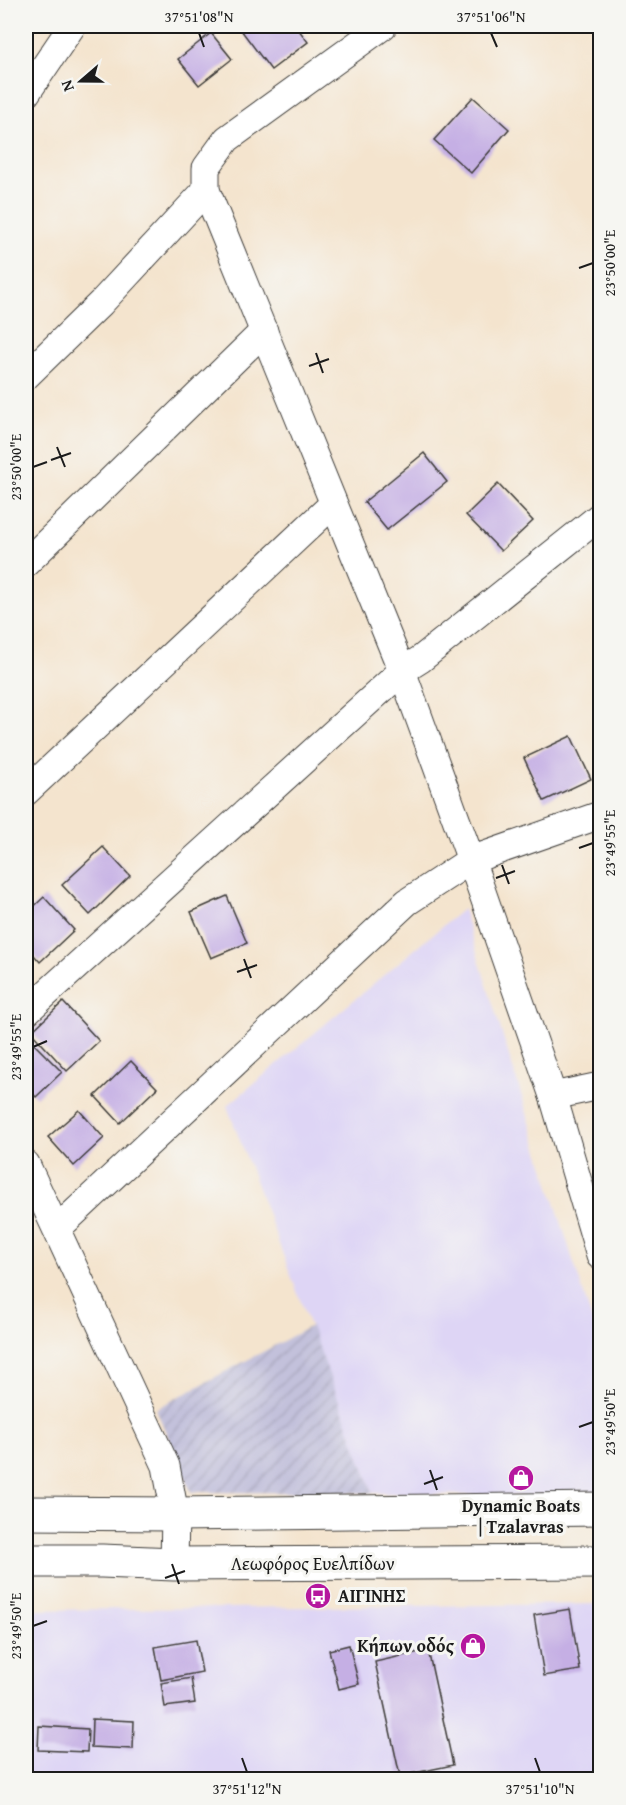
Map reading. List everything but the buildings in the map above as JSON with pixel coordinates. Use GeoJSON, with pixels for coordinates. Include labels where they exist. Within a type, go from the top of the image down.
{"type":"FeatureCollection","features":[{"type":"Feature","properties":{"kind":"main road"},"geometry":{"type":"LineString","coordinates":[[26,1513],[175,1514],[600,1509]]}},
{"type":"Feature","properties":{"kind":"main road","name":"Λεωφόρος Ευελπίδων"},"geometry":{"type":"LineString","coordinates":[[26,1561],[174,1564],[600,1562]]}},
{"type":"Feature","properties":{"kind":"street"},"geometry":{"type":"LineString","coordinates":[[26,94],[72,26]]}},
{"type":"Feature","properties":{"kind":"street"},"geometry":{"type":"LineString","coordinates":[[383,26],[227,139],[206,168],[206,190],[402,671],[553,1096],[600,1256]]}},
{"type":"Feature","properties":{"kind":"street"},"geometry":{"type":"LineString","coordinates":[[26,376],[101,303],[206,190]]}},
{"type":"Feature","properties":{"kind":"street"},"geometry":{"type":"LineString","coordinates":[[26,563],[264,331]]}},
{"type":"Feature","properties":{"kind":"street"},"geometry":{"type":"LineString","coordinates":[[26,792],[333,504]]}},
{"type":"Feature","properties":{"kind":"street"},"geometry":{"type":"LineString","coordinates":[[26,1012],[402,671],[421,659],[600,516]]}},
{"type":"Feature","properties":{"kind":"street"},"geometry":{"type":"LineString","coordinates":[[57,1229],[407,902],[471,860],[600,814]]}},
{"type":"Feature","properties":{"kind":"street"},"geometry":{"type":"LineString","coordinates":[[553,1096],[600,1086]]}},
{"type":"Feature","properties":{"kind":"street"},"geometry":{"type":"LineString","coordinates":[[26,1164],[166,1466],[175,1514],[174,1564]]}},
{"type":"Feature","properties":{"kind":"shaded area"},"geometry":{"type":"Polygon","coordinates":[[[463,909],[600,1346],[600,1498],[373,1493],[227,1106],[463,909]]]}},
{"type":"Feature","properties":{"kind":"shaded area"},"geometry":{"type":"Polygon","coordinates":[[[311,1326],[373,1493],[191,1492],[156,1409],[311,1326]]]}},
{"type":"Feature","properties":{"kind":"shaded area"},"geometry":{"type":"Polygon","coordinates":[[[600,1604],[600,1779],[68,1780],[26,1774],[26,1610],[600,1604]]]}},
{"type":"Feature","properties":{"kind":"place","name":"Dynamic Boats | Tzalavras"},"geometry":{"type":"Point","coordinates":[521,1478]}},
{"type":"Feature","properties":{"kind":"place","name":"ΑΙΓΙΝΗΣ"},"geometry":{"type":"Point","coordinates":[318,1596]}},
{"type":"Feature","properties":{"kind":"place","name":"Κήπων οδός"},"geometry":{"type":"Point","coordinates":[473,1646]}}]}
